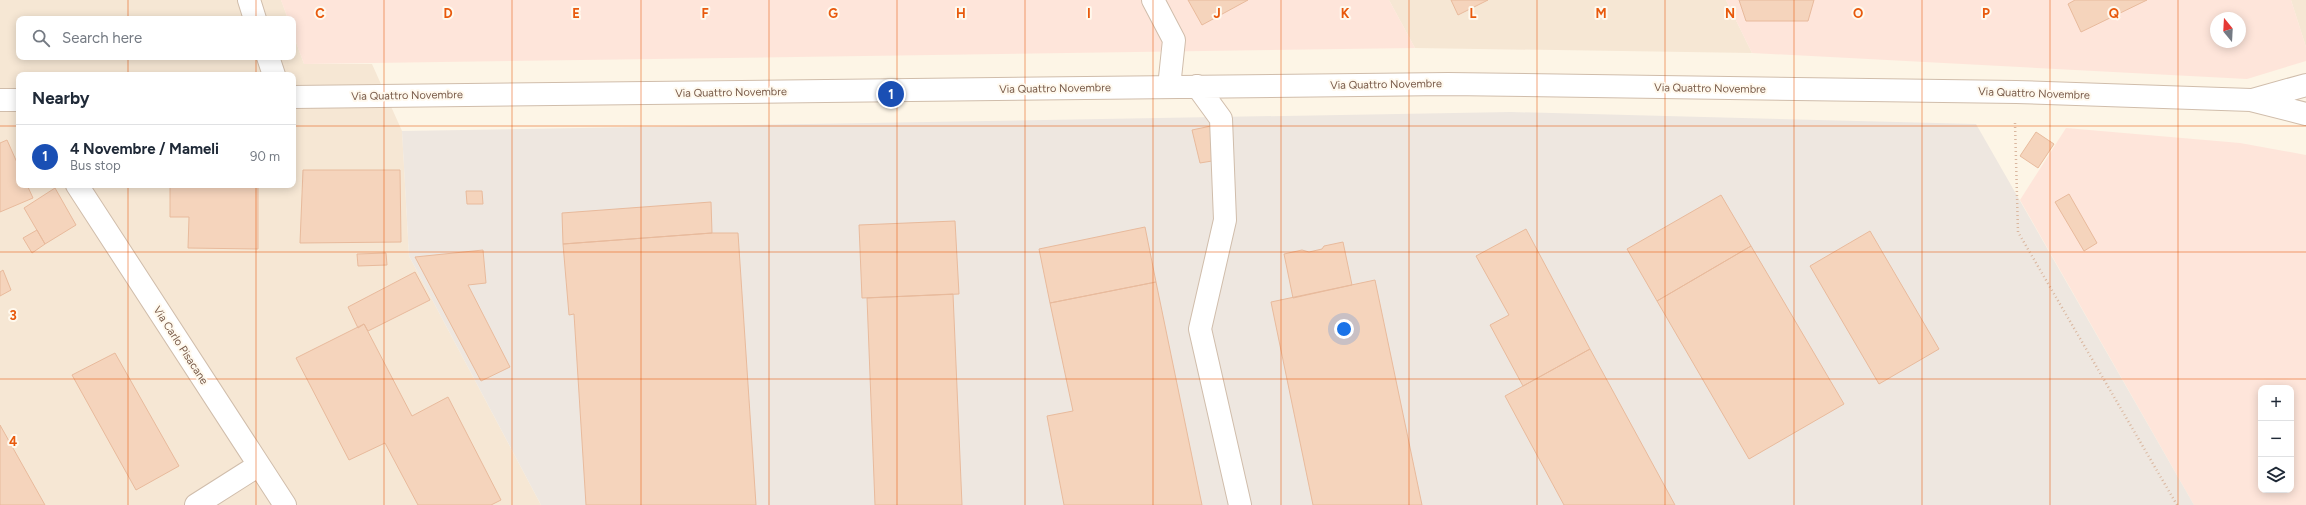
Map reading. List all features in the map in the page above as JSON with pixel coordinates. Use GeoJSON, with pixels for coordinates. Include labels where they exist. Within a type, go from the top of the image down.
{"type":"FeatureCollection","features":[{"type":"Feature","properties":{"kind":"street"},"geometry":{"type":"LineString","coordinates":[[249,0],[254,16]]}},
{"type":"Feature","properties":{"kind":"street"},"geometry":{"type":"LineString","coordinates":[[1153,0],[1174,40],[1170,87]]}},
{"type":"Feature","properties":{"kind":"street"},"geometry":{"type":"LineString","coordinates":[[269,60],[273,72]]}},
{"type":"Feature","properties":{"kind":"street","name":"Via Quattro Novembre"},"geometry":{"type":"LineString","coordinates":[[296,97],[1448,84],[2016,92],[2251,100],[2306,114]]}},
{"type":"Feature","properties":{"kind":"street","name":"Via Quattro Novembre"},"geometry":{"type":"LineString","coordinates":[[2251,100],[2306,85]]}},
{"type":"Feature","properties":{"kind":"street"},"geometry":{"type":"LineString","coordinates":[[1197,86],[1220,119],[1225,220],[1200,328],[1240,505]]}},
{"type":"Feature","properties":{"kind":"street"},"geometry":{"type":"LineString","coordinates":[[0,100],[16,100]]}},
{"type":"Feature","properties":{"kind":"street","name":"Via Carlo Pisacane"},"geometry":{"type":"LineString","coordinates":[[79,188],[285,505]]}},
{"type":"Feature","properties":{"kind":"street"},"geometry":{"type":"LineString","coordinates":[[196,505],[259,465]]}},
{"type":"Feature","properties":{"kind":"path"},"geometry":{"type":"LineString","coordinates":[[2016,92],[2015,152],[2018,232],[2177,505]]}},
{"type":"Feature","properties":{"kind":"shaded area"},"geometry":{"type":"Polygon","coordinates":[[[0,0],[281,0],[287,16],[16,16],[16,60],[296,60],[296,42],[304,64],[372,64],[402,131],[409,256],[541,505],[0,505],[0,0]]]}},
{"type":"Feature","properties":{"kind":"shaded area"},"geometry":{"type":"Polygon","coordinates":[[[281,0],[1389,0],[1415,48],[304,64],[296,42],[296,16],[287,16],[281,0]]]}},
{"type":"Feature","properties":{"kind":"shaded area"},"geometry":{"type":"Polygon","coordinates":[[[1389,0],[1726,0],[1752,53],[1415,48],[1389,0]]]}},
{"type":"Feature","properties":{"kind":"shaded area"},"geometry":{"type":"Polygon","coordinates":[[[1726,0],[2291,0],[2306,47],[2306,61],[2247,79],[1752,53],[1726,0]]]}},
{"type":"Feature","properties":{"kind":"shaded area"},"geometry":{"type":"Polygon","coordinates":[[[2291,0],[2306,0],[2306,47],[2291,0]]]}},
{"type":"Feature","properties":{"kind":"shaded area"},"geometry":{"type":"Polygon","coordinates":[[[1511,112],[1976,124],[2194,505],[541,505],[409,256],[402,131],[1511,112]]]}},
{"type":"Feature","properties":{"kind":"shaded area"},"geometry":{"type":"Polygon","coordinates":[[[2066,128],[2240,143],[2306,155],[2306,505],[2194,505],[2020,200],[2066,128]]]}},
{"type":"Feature","properties":{"kind":"building"},"geometry":{"type":"Polygon","coordinates":[[[1188,0],[1248,0],[1202,25],[1188,0]]]}},
{"type":"Feature","properties":{"kind":"building"},"geometry":{"type":"Polygon","coordinates":[[[1451,0],[1488,0],[1458,15],[1451,0]]]}},
{"type":"Feature","properties":{"kind":"building"},"geometry":{"type":"Polygon","coordinates":[[[1739,0],[1814,0],[1808,21],[1746,21],[1739,0]]]}},
{"type":"Feature","properties":{"kind":"building"},"geometry":{"type":"Polygon","coordinates":[[[2075,0],[2147,0],[2081,32],[2068,4],[2075,0]]]}},
{"type":"Feature","properties":{"kind":"building"},"geometry":{"type":"Polygon","coordinates":[[[1211,126],[1218,160],[1200,163],[1192,130],[1211,126]]]}},
{"type":"Feature","properties":{"kind":"building"},"geometry":{"type":"Polygon","coordinates":[[[2036,132],[2054,144],[2038,168],[2020,156],[2036,132]]]}},
{"type":"Feature","properties":{"kind":"building"},"geometry":{"type":"Polygon","coordinates":[[[7,140],[16,160],[16,188],[28,188],[33,198],[0,212],[0,143],[7,140]]]}},
{"type":"Feature","properties":{"kind":"building"},"geometry":{"type":"Polygon","coordinates":[[[303,170],[400,170],[401,242],[300,243],[303,170]]]}},
{"type":"Feature","properties":{"kind":"building"},"geometry":{"type":"Polygon","coordinates":[[[55,188],[76,225],[45,244],[24,208],[55,188]]]}},
{"type":"Feature","properties":{"kind":"building"},"geometry":{"type":"Polygon","coordinates":[[[170,188],[258,188],[258,249],[188,248],[189,217],[170,217],[170,188]]]}},
{"type":"Feature","properties":{"kind":"building"},"geometry":{"type":"Polygon","coordinates":[[[466,191],[482,191],[483,204],[467,204],[466,191]]]}},
{"type":"Feature","properties":{"kind":"building"},"geometry":{"type":"Polygon","coordinates":[[[2069,194],[2097,243],[2084,251],[2055,202],[2069,194]]]}},
{"type":"Feature","properties":{"kind":"building"},"geometry":{"type":"Polygon","coordinates":[[[1721,195],[1751,246],[1657,301],[1627,249],[1721,195]]]}},
{"type":"Feature","properties":{"kind":"building"},"geometry":{"type":"Polygon","coordinates":[[[711,202],[712,233],[563,244],[562,213],[711,202]]]}},
{"type":"Feature","properties":{"kind":"building"},"geometry":{"type":"Polygon","coordinates":[[[955,221],[959,294],[862,298],[859,225],[955,221]]]}},
{"type":"Feature","properties":{"kind":"building"},"geometry":{"type":"Polygon","coordinates":[[[1145,227],[1156,282],[1050,303],[1039,249],[1145,227]]]}},
{"type":"Feature","properties":{"kind":"building"},"geometry":{"type":"Polygon","coordinates":[[[1526,229],[1590,349],[1523,386],[1490,325],[1509,315],[1476,256],[1526,229]]]}},
{"type":"Feature","properties":{"kind":"building"},"geometry":{"type":"Polygon","coordinates":[[[37,230],[45,244],[32,253],[23,238],[37,230]]]}},
{"type":"Feature","properties":{"kind":"building"},"geometry":{"type":"Polygon","coordinates":[[[1870,231],[1939,349],[1879,384],[1810,266],[1870,231]]]}},
{"type":"Feature","properties":{"kind":"building"},"geometry":{"type":"Polygon","coordinates":[[[712,233],[738,233],[756,505],[586,505],[574,314],[569,315],[563,244],[712,233]]]}},
{"type":"Feature","properties":{"kind":"building"},"geometry":{"type":"Polygon","coordinates":[[[1343,242],[1352,285],[1293,298],[1284,254],[1302,250],[1309,252],[1322,249],[1324,246],[1343,242]]]}},
{"type":"Feature","properties":{"kind":"building"},"geometry":{"type":"Polygon","coordinates":[[[1751,246],[1844,404],[1749,459],[1657,301],[1751,246]]]}},
{"type":"Feature","properties":{"kind":"building"},"geometry":{"type":"Polygon","coordinates":[[[483,250],[486,283],[468,285],[510,367],[481,381],[415,257],[483,250]]]}},
{"type":"Feature","properties":{"kind":"building"},"geometry":{"type":"Polygon","coordinates":[[[386,253],[387,265],[358,266],[357,254],[386,253]]]}},
{"type":"Feature","properties":{"kind":"building"},"geometry":{"type":"Polygon","coordinates":[[[3,270],[11,290],[0,296],[0,272],[3,270]]]}},
{"type":"Feature","properties":{"kind":"building"},"geometry":{"type":"Polygon","coordinates":[[[415,272],[430,300],[368,331],[364,324],[358,328],[348,307],[415,272]]]}},
{"type":"Feature","properties":{"kind":"building"},"geometry":{"type":"Polygon","coordinates":[[[1375,280],[1422,505],[1313,505],[1271,302],[1375,280]]]}},
{"type":"Feature","properties":{"kind":"building"},"geometry":{"type":"Polygon","coordinates":[[[1156,282],[1202,505],[1064,505],[1047,416],[1073,411],[1050,303],[1156,282]]]}},
{"type":"Feature","properties":{"kind":"building"},"geometry":{"type":"Polygon","coordinates":[[[953,294],[962,505],[875,505],[867,298],[953,294]]]}},
{"type":"Feature","properties":{"kind":"building"},"geometry":{"type":"Polygon","coordinates":[[[364,324],[412,416],[448,397],[501,500],[491,505],[418,505],[385,443],[349,460],[296,358],[364,324]]]}},
{"type":"Feature","properties":{"kind":"building"},"geometry":{"type":"Polygon","coordinates":[[[1590,349],[1675,505],[1564,505],[1505,396],[1590,349]]]}},
{"type":"Feature","properties":{"kind":"building"},"geometry":{"type":"Polygon","coordinates":[[[115,353],[179,466],[136,490],[72,375],[115,353]]]}},
{"type":"Feature","properties":{"kind":"building"},"geometry":{"type":"Polygon","coordinates":[[[0,425],[45,505],[0,505],[0,425]]]}},
{"type":"Feature","properties":{"kind":"place","name":"4 Novembre / Mameli"},"geometry":{"type":"Point","coordinates":[891,94]}}]}
